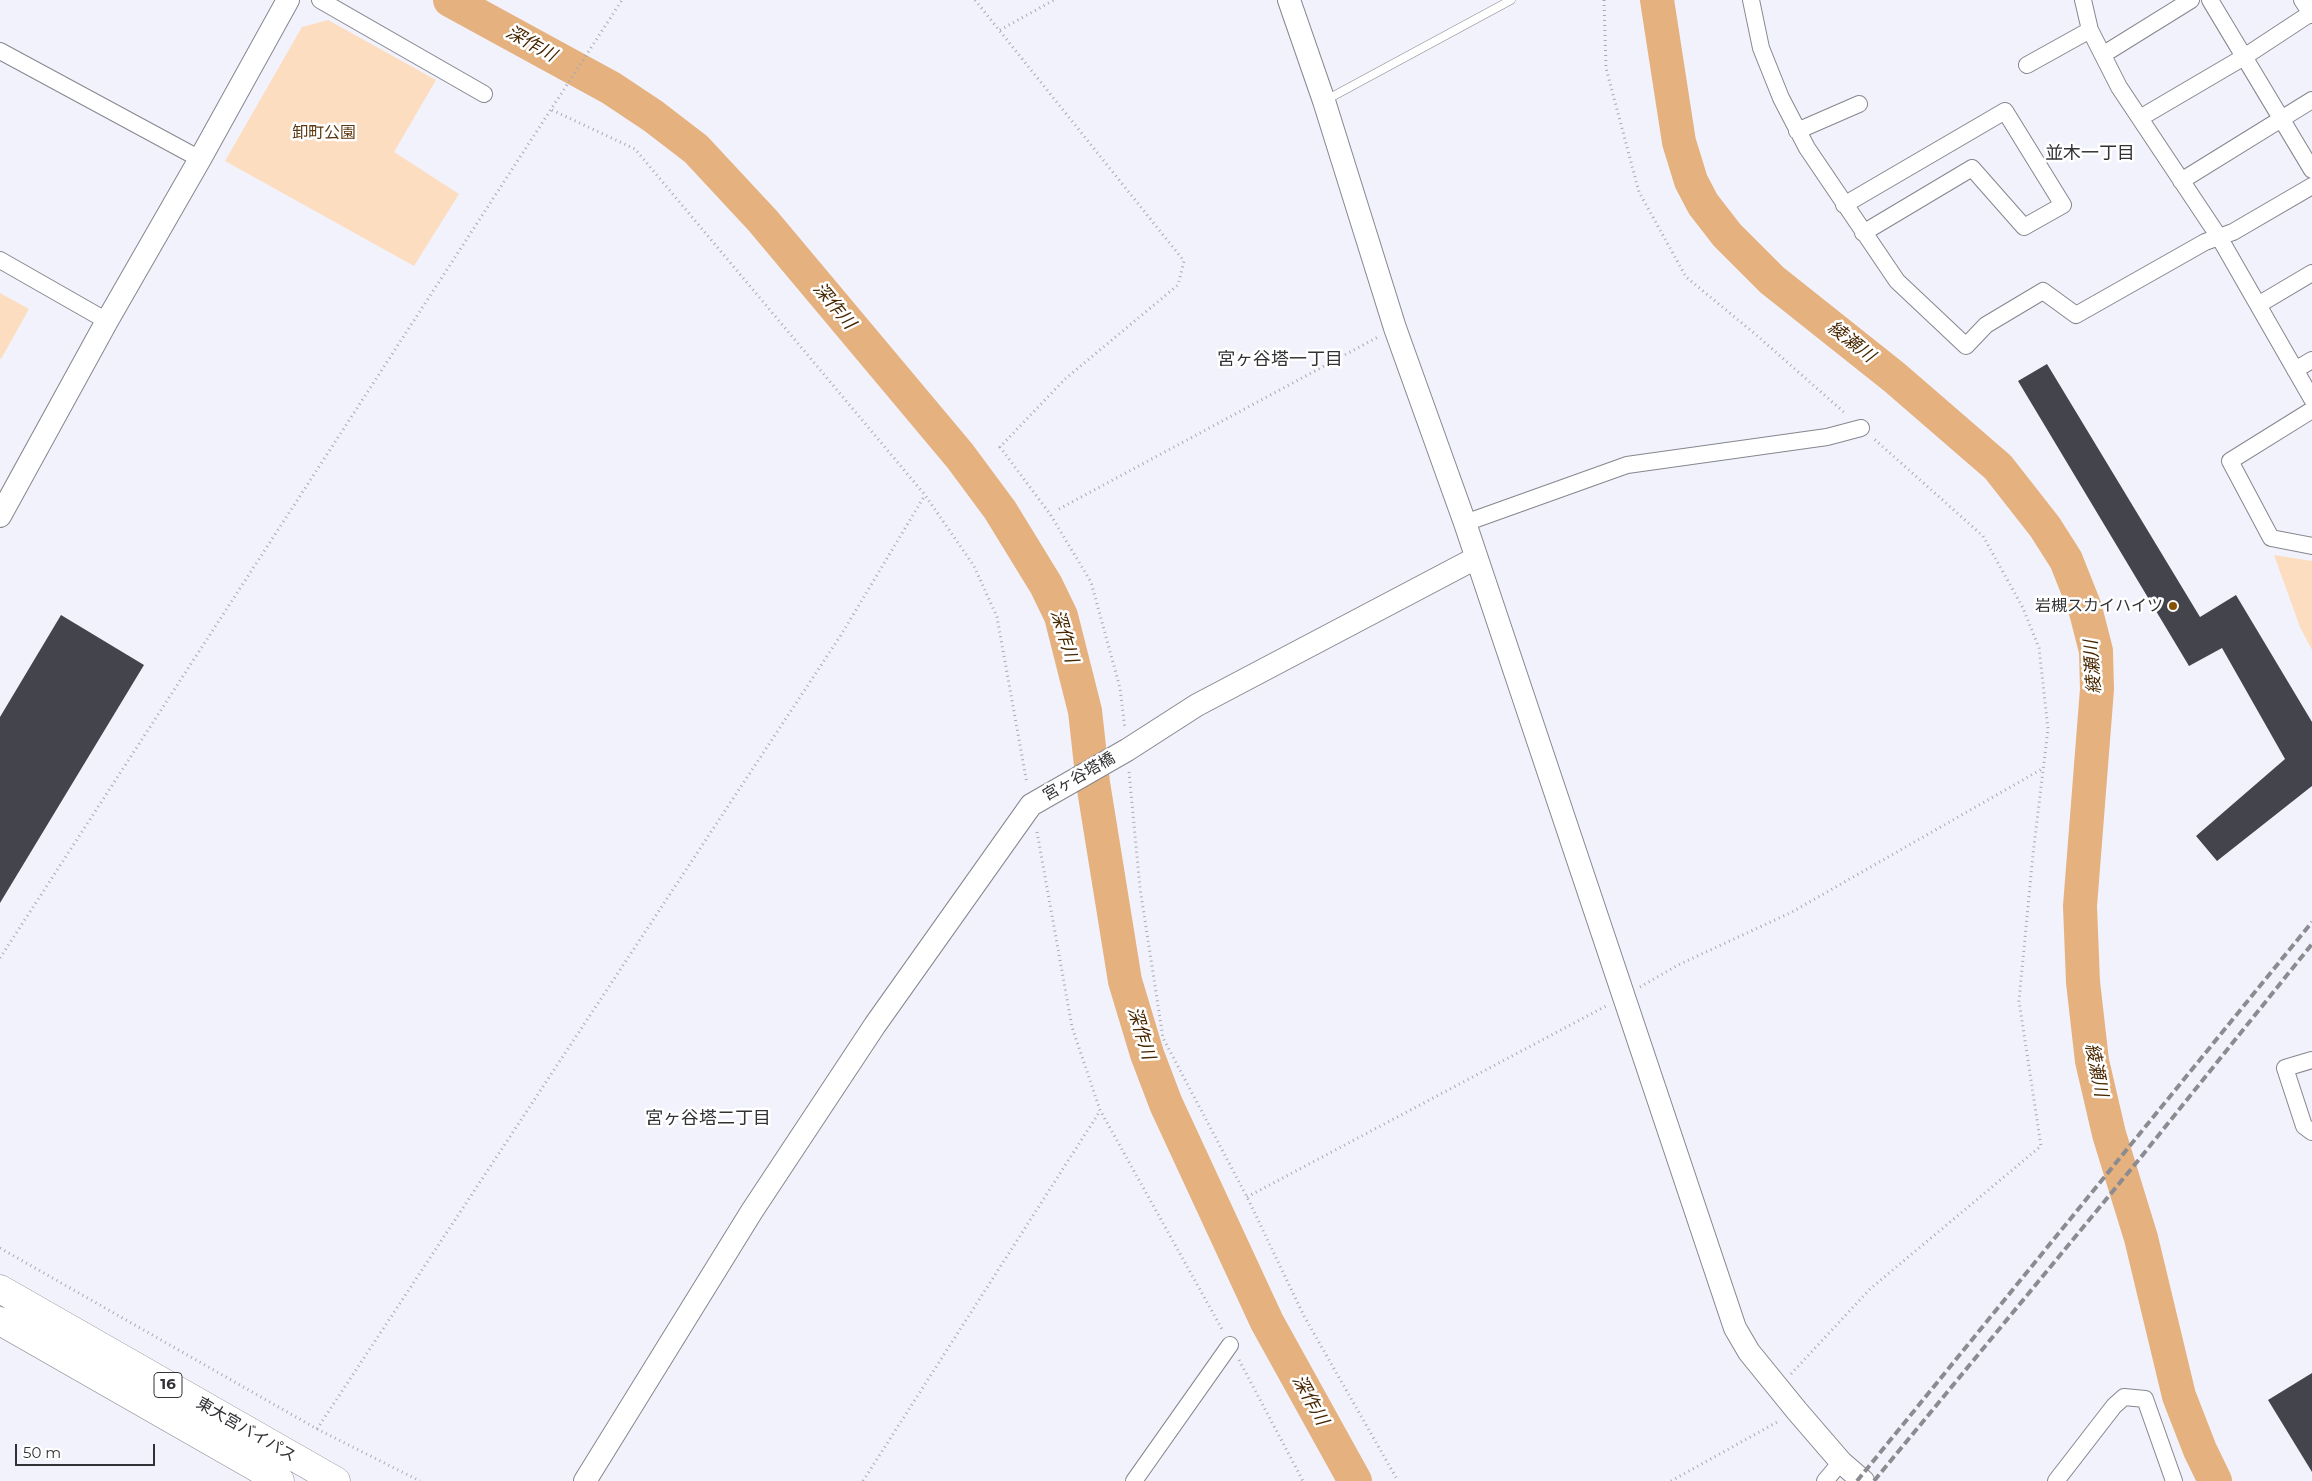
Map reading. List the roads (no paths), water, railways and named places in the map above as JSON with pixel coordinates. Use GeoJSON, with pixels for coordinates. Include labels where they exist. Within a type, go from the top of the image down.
{"type":"FeatureCollection","features":[{"type":"Feature","properties":{"kind":"highway","name":"東大宮バイパス"},"geometry":{"type":"LineString","coordinates":[[0,1289],[336,1481]]}},
{"type":"Feature","properties":{"kind":"highway","name":"東大宮バイパス"},"geometry":{"type":"LineString","coordinates":[[0,1320],[280,1481]]}},
{"type":"Feature","properties":{"kind":"street"},"geometry":{"type":"LineString","coordinates":[[0,516],[107,321],[288,0]]}},
{"type":"Feature","properties":{"kind":"street"},"geometry":{"type":"LineString","coordinates":[[320,0],[484,94]]}},
{"type":"Feature","properties":{"kind":"street"},"geometry":{"type":"LineString","coordinates":[[1289,0],[1324,101],[1394,328],[1465,523],[1622,997],[1735,1328],[1749,1352],[1797,1411],[1841,1462],[1863,1481]]}},
{"type":"Feature","properties":{"kind":"street"},"geometry":{"type":"LineString","coordinates":[[1751,0],[1761,48],[1797,131],[1844,205],[1897,281],[1966,346],[1986,325],[2042,291],[2076,315],[2205,242],[2233,232],[2312,186]]}},
{"type":"Feature","properties":{"kind":"street"},"geometry":{"type":"LineString","coordinates":[[2083,0],[2090,30],[2104,54],[2119,87],[2219,238],[2312,398]]}},
{"type":"Feature","properties":{"kind":"street"},"geometry":{"type":"LineString","coordinates":[[2104,54],[2191,0]]}},
{"type":"Feature","properties":{"kind":"street"},"geometry":{"type":"LineString","coordinates":[[2210,0],[2312,170]]}},
{"type":"Feature","properties":{"kind":"street"},"geometry":{"type":"LineString","coordinates":[[2140,118],[2244,57],[2308,9]]}},
{"type":"Feature","properties":{"kind":"street"},"geometry":{"type":"LineString","coordinates":[[2027,65],[2090,30]]}},
{"type":"Feature","properties":{"kind":"street"},"geometry":{"type":"LineString","coordinates":[[0,50],[200,159]]}},
{"type":"Feature","properties":{"kind":"street"},"geometry":{"type":"LineString","coordinates":[[2182,181],[2312,100]]}},
{"type":"Feature","properties":{"kind":"street"},"geometry":{"type":"LineString","coordinates":[[1797,131],[1859,104]]}},
{"type":"Feature","properties":{"kind":"street"},"geometry":{"type":"LineString","coordinates":[[1844,205],[2004,111],[2063,205],[2024,227],[1972,168],[1864,233]]}},
{"type":"Feature","properties":{"kind":"street"},"geometry":{"type":"LineString","coordinates":[[0,260],[107,321]]}},
{"type":"Feature","properties":{"kind":"street"},"geometry":{"type":"LineString","coordinates":[[2258,305],[2312,273]]}},
{"type":"Feature","properties":{"kind":"street"},"geometry":{"type":"LineString","coordinates":[[2295,370],[2312,360]]}},
{"type":"Feature","properties":{"kind":"street"},"geometry":{"type":"LineString","coordinates":[[2312,410],[2230,461],[2271,538],[2312,546]]}},
{"type":"Feature","properties":{"kind":"street"},"geometry":{"type":"LineString","coordinates":[[1465,523],[1627,465],[1827,437],[1861,428]]}},
{"type":"Feature","properties":{"kind":"street","name":"宮ヶ谷塔橋"},"geometry":{"type":"LineString","coordinates":[[585,1481],[752,1212],[875,1025],[1031,805],[1127,750],[1196,705],[1476,558]]}},
{"type":"Feature","properties":{"kind":"street"},"geometry":{"type":"LineString","coordinates":[[2312,1060],[2285,1068],[2304,1126],[2312,1132]]}},
{"type":"Feature","properties":{"kind":"street"},"geometry":{"type":"LineString","coordinates":[[1134,1481],[1230,1345]]}},
{"type":"Feature","properties":{"kind":"street"},"geometry":{"type":"LineString","coordinates":[[2056,1481],[2114,1406],[2124,1398],[2145,1398],[2174,1481]]}},
{"type":"Feature","properties":{"kind":"street"},"geometry":{"type":"LineString","coordinates":[[1825,1481],[1841,1462]]}},
{"type":"Feature","properties":{"kind":"lane"},"geometry":{"type":"LineString","coordinates":[[1324,101],[1511,0]]}},
{"type":"Feature","properties":{"kind":"waterway","name":"深作川"},"geometry":{"type":"LineString","coordinates":[[450,0],[611,88],[653,116],[696,149],[763,221],[960,456],[1000,510],[1046,585],[1061,616],[1085,711],[1093,783],[1125,981],[1147,1054],[1166,1104],[1267,1322],[1355,1481]]}},
{"type":"Feature","properties":{"kind":"waterway","name":"綾瀬川"},"geometry":{"type":"LineString","coordinates":[[1657,0],[1679,142],[1691,181],[1703,204],[1727,235],[1772,280],[1894,377],[1998,467],[2045,527],[2066,560],[2085,608],[2096,651],[2097,689],[2080,906],[2083,982],[2092,1061],[2109,1134],[2141,1238],[2179,1396],[2200,1450],[2215,1481]]}},
{"type":"Feature","properties":{"kind":"railway"},"geometry":{"type":"LineString","coordinates":[[1857,1481],[2312,922]]}},
{"type":"Feature","properties":{"kind":"railway"},"geometry":{"type":"LineString","coordinates":[[1874,1481],[2141,1157],[2312,944]]}},
{"type":"Feature","properties":{"kind":"place","name":"岩槻スカイハイツ"},"geometry":{"type":"Point","coordinates":[2173,606]}},
{"type":"Feature","properties":{"kind":"district","name":"並木一丁目"},"geometry":{"type":"Point","coordinates":[2090,154]}},
{"type":"Feature","properties":{"kind":"district","name":"宮ヶ谷塔一丁目"},"geometry":{"type":"Point","coordinates":[1280,360]}},
{"type":"Feature","properties":{"kind":"district","name":"宮ヶ谷塔二丁目"},"geometry":{"type":"Point","coordinates":[708,1119]}},
{"type":"Feature","properties":{"kind":"park label","name":"卸町公園"},"geometry":{"type":"Point","coordinates":[324,133]}}]}
